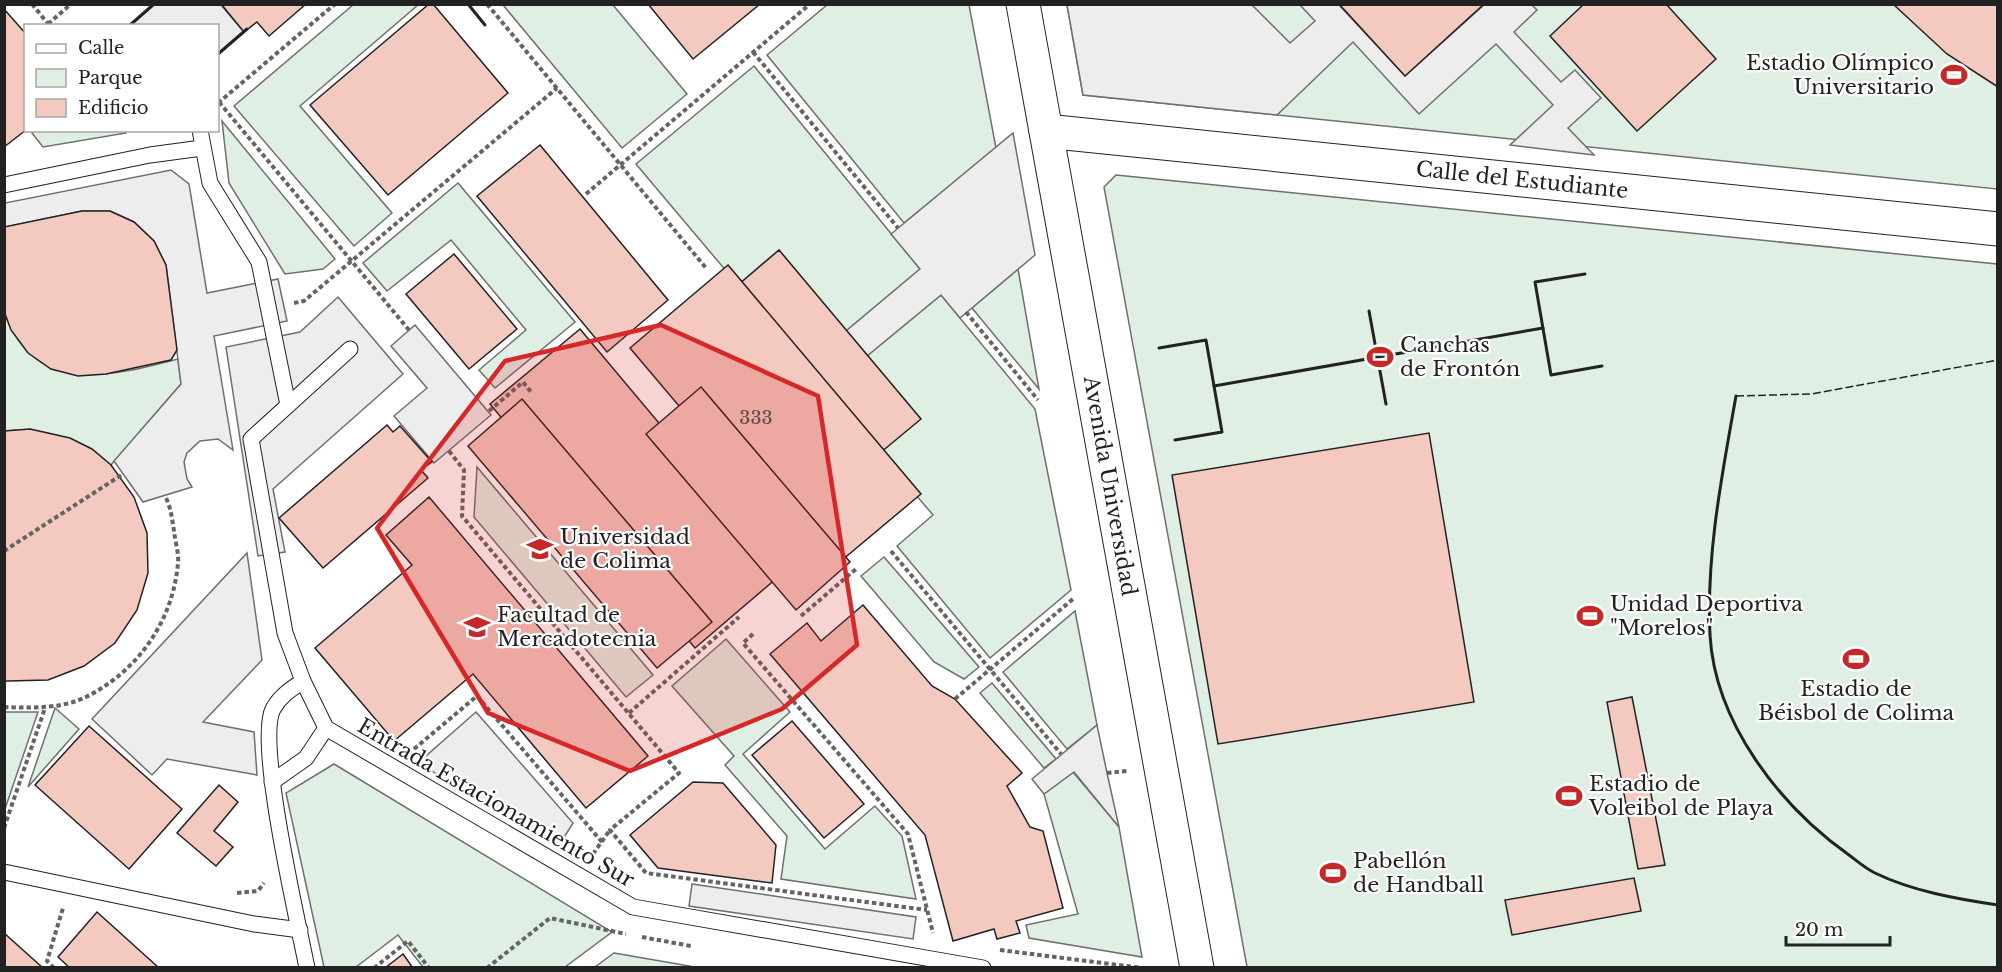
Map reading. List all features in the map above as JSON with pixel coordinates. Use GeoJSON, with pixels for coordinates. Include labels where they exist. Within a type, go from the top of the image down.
{"type":"FeatureCollection","features":[{"type":"Feature","properties":{"kind":"street","name":"Avenida Universidad"},"geometry":{"type":"LineString","coordinates":[[1023,4],[1197,968]]}},
{"type":"Feature","properties":{"kind":"street","name":"Calle del Estudiante"},"geometry":{"type":"LineString","coordinates":[[1047,131],[1998,229]]}},
{"type":"Feature","properties":{"kind":"lane"},"geometry":{"type":"LineString","coordinates":[[200,132],[210,183],[259,262],[288,405]]}},
{"type":"Feature","properties":{"kind":"lane"},"geometry":{"type":"LineString","coordinates":[[4,185],[150,155],[202,148]]}},
{"type":"Feature","properties":{"kind":"lane"},"geometry":{"type":"LineString","coordinates":[[288,405],[350,349]]}},
{"type":"Feature","properties":{"kind":"lane","name":"Entrada Estacionamiento Sur"},"geometry":{"type":"LineString","coordinates":[[288,405],[251,439],[285,633],[303,681],[326,728],[633,907],[982,968]]}},
{"type":"Feature","properties":{"kind":"lane"},"geometry":{"type":"LineString","coordinates":[[303,681],[286,692],[273,709],[268,736],[272,782],[307,968]]}},
{"type":"Feature","properties":{"kind":"lane"},"geometry":{"type":"LineString","coordinates":[[272,782],[306,758],[326,728]]}},
{"type":"Feature","properties":{"kind":"lane"},"geometry":{"type":"LineString","coordinates":[[4,872],[254,924],[300,930]]}},
{"type":"Feature","properties":{"kind":"path"},"geometry":{"type":"LineString","coordinates":[[32,4],[48,24]]}},
{"type":"Feature","properties":{"kind":"path"},"geometry":{"type":"LineString","coordinates":[[50,24],[70,4]]}},
{"type":"Feature","properties":{"kind":"path"},"geometry":{"type":"LineString","coordinates":[[219,102],[335,4]]}},
{"type":"Feature","properties":{"kind":"path"},"geometry":{"type":"LineString","coordinates":[[487,4],[706,268]]}},
{"type":"Feature","properties":{"kind":"path"},"geometry":{"type":"LineString","coordinates":[[586,194],[810,4]]}},
{"type":"Feature","properties":{"kind":"path"},"geometry":{"type":"LineString","coordinates":[[753,52],[898,228]]}},
{"type":"Feature","properties":{"kind":"path"},"geometry":{"type":"LineString","coordinates":[[304,301],[557,88]]}},
{"type":"Feature","properties":{"kind":"path"},"geometry":{"type":"LineString","coordinates":[[219,104],[409,330]]}},
{"type":"Feature","properties":{"kind":"path"},"geometry":{"type":"LineString","coordinates":[[966,312],[1038,400]]}},
{"type":"Feature","properties":{"kind":"path"},"geometry":{"type":"LineString","coordinates":[[489,411],[523,382],[531,392]]}},
{"type":"Feature","properties":{"kind":"path"},"geometry":{"type":"LineString","coordinates":[[449,451],[464,470],[462,516],[679,773],[610,830],[646,873],[927,910]]}},
{"type":"Feature","properties":{"kind":"path"},"geometry":{"type":"LineString","coordinates":[[4,551],[123,474]]}},
{"type":"Feature","properties":{"kind":"path"},"geometry":{"type":"LineString","coordinates":[[4,707],[45,708],[85,698],[127,671],[157,632],[171,602],[178,561],[170,506],[165,496]]}},
{"type":"Feature","properties":{"kind":"path"},"geometry":{"type":"LineString","coordinates":[[891,551],[1062,754]]}},
{"type":"Feature","properties":{"kind":"path"},"geometry":{"type":"LineString","coordinates":[[801,616],[856,569]]}},
{"type":"Feature","properties":{"kind":"path"},"geometry":{"type":"LineString","coordinates":[[955,699],[1073,599]]}},
{"type":"Feature","properties":{"kind":"path"},"geometry":{"type":"LineString","coordinates":[[629,713],[739,617]]}},
{"type":"Feature","properties":{"kind":"path"},"geometry":{"type":"LineString","coordinates":[[753,634],[743,643],[908,834],[935,942]]}},
{"type":"Feature","properties":{"kind":"path"},"geometry":{"type":"LineString","coordinates":[[393,767],[477,696],[602,842]]}},
{"type":"Feature","properties":{"kind":"path"},"geometry":{"type":"LineString","coordinates":[[4,828],[45,708]]}},
{"type":"Feature","properties":{"kind":"path"},"geometry":{"type":"LineString","coordinates":[[1107,773],[1130,770]]}},
{"type":"Feature","properties":{"kind":"path"},"geometry":{"type":"LineString","coordinates":[[227,893],[258,891],[268,877]]}},
{"type":"Feature","properties":{"kind":"path"},"geometry":{"type":"LineString","coordinates":[[54,968],[47,961],[65,903]]}},
{"type":"Feature","properties":{"kind":"path"},"geometry":{"type":"LineString","coordinates":[[487,968],[550,918],[693,946]]}},
{"type":"Feature","properties":{"kind":"path"},"geometry":{"type":"LineString","coordinates":[[374,968],[408,941],[429,968]]}},
{"type":"Feature","properties":{"kind":"path"},"geometry":{"type":"LineString","coordinates":[[993,949],[1142,968]]}},
{"type":"Feature","properties":{"kind":"highlighted area"},"geometry":{"type":"Polygon","coordinates":[[[661,325],[818,396],[857,645],[782,709],[630,771],[488,713],[377,528],[505,361],[661,325]]]}},
{"type":"Feature","properties":{"kind":"green space"},"geometry":{"type":"Polygon","coordinates":[[[353,5],[418,5],[300,106],[392,213],[354,246],[234,106],[353,5]]]}},
{"type":"Feature","properties":{"kind":"green space"},"geometry":{"type":"Polygon","coordinates":[[[503,5],[613,5],[687,94],[622,148],[503,5]]]}},
{"type":"Feature","properties":{"kind":"green space"},"geometry":{"type":"Polygon","coordinates":[[[827,5],[969,5],[996,148],[904,223],[767,55],[827,5]]]}},
{"type":"Feature","properties":{"kind":"green space"},"geometry":{"type":"Polygon","coordinates":[[[1067,5],[1997,5],[1997,189],[1083,95],[1067,5]]]}},
{"type":"Feature","properties":{"kind":"green space"},"geometry":{"type":"Polygon","coordinates":[[[754,66],[920,269],[846,331],[779,250],[738,285],[636,164],[754,66]]]}},
{"type":"Feature","properties":{"kind":"green space"},"geometry":{"type":"Polygon","coordinates":[[[222,121],[335,259],[323,269],[285,274],[229,183],[222,121]]]}},
{"type":"Feature","properties":{"kind":"green space"},"geometry":{"type":"Polygon","coordinates":[[[125,132],[126,133],[43,147],[32,133],[125,132]]]}},
{"type":"Feature","properties":{"kind":"green space","name":"Unidad Deportiva \"Morelos\""},"geometry":{"type":"Polygon","coordinates":[[[1116,175],[1997,264],[1997,967],[1247,967],[1104,187],[1116,175]]]}},
{"type":"Feature","properties":{"kind":"green space"},"geometry":{"type":"Polygon","coordinates":[[[458,183],[575,322],[495,388],[479,370],[526,330],[451,240],[387,291],[363,263],[458,183]]]}},
{"type":"Feature","properties":{"kind":"green space"},"geometry":{"type":"Polygon","coordinates":[[[1018,269],[1039,389],[972,308],[1018,269]]]}},
{"type":"Feature","properties":{"kind":"green space"},"geometry":{"type":"Polygon","coordinates":[[[941,295],[1035,409],[1071,590],[990,658],[897,546],[933,515],[880,453],[867,356],[941,295]]]}},
{"type":"Feature","properties":{"kind":"green space"},"geometry":{"type":"Polygon","coordinates":[[[4,311],[17,338],[34,357],[54,368],[76,374],[100,374],[152,366],[178,359],[181,384],[111,465],[73,442],[49,433],[5,431],[4,311]]]}},
{"type":"Feature","properties":{"kind":"green space"},"geometry":{"type":"Polygon","coordinates":[[[477,467],[653,675],[626,697],[474,517],[477,467]]]}},
{"type":"Feature","properties":{"kind":"green space"},"geometry":{"type":"Polygon","coordinates":[[[884,557],[979,667],[964,679],[934,662],[861,576],[884,557]]]}},
{"type":"Feature","properties":{"kind":"green space"},"geometry":{"type":"Polygon","coordinates":[[[1075,611],[1097,725],[1067,749],[1003,672],[1075,611]]]}},
{"type":"Feature","properties":{"kind":"green space"},"geometry":{"type":"Polygon","coordinates":[[[726,639],[790,712],[743,754],[825,849],[875,806],[902,836],[916,899],[781,879],[787,836],[725,765],[734,756],[672,686],[726,639]]]}},
{"type":"Feature","properties":{"kind":"green space"},"geometry":{"type":"Polygon","coordinates":[[[992,683],[1056,759],[1044,768],[980,693],[992,683]]]}},
{"type":"Feature","properties":{"kind":"green space"},"geometry":{"type":"Polygon","coordinates":[[[55,708],[79,729],[28,787],[55,708]]]}},
{"type":"Feature","properties":{"kind":"green space"},"geometry":{"type":"Polygon","coordinates":[[[4,712],[38,712],[5,809],[4,712]]]}},
{"type":"Feature","properties":{"kind":"green space"},"geometry":{"type":"Polygon","coordinates":[[[334,764],[612,932],[565,967],[423,967],[398,935],[356,967],[324,967],[286,793],[334,764]]]}},
{"type":"Feature","properties":{"kind":"green space"},"geometry":{"type":"Polygon","coordinates":[[[1073,772],[1119,827],[1142,957],[1029,938],[1026,925],[1078,914],[1044,794],[1073,772]]]}},
{"type":"Feature","properties":{"kind":"green space"},"geometry":{"type":"Polygon","coordinates":[[[614,953],[695,967],[595,967],[614,953]]]}},
{"type":"Feature","properties":{"kind":"shaded area"},"geometry":{"type":"Polygon","coordinates":[[[154,5],[221,5],[244,32],[219,54],[219,24],[131,24],[154,5]]]}},
{"type":"Feature","properties":{"kind":"shaded area"},"geometry":{"type":"Polygon","coordinates":[[[1067,5],[1252,5],[1290,43],[1315,21],[1300,5],[1339,5],[1405,76],[1484,5],[1532,5],[1537,10],[1514,32],[1561,82],[1575,70],[1601,98],[1568,128],[1594,155],[1510,145],[1553,105],[1496,44],[1419,114],[1353,42],[1277,115],[1083,95],[1067,5]]]}},
{"type":"Feature","properties":{"kind":"shaded area"},"geometry":{"type":"Polygon","coordinates":[[[1013,133],[1035,255],[960,318],[941,295],[867,356],[846,331],[920,269],[891,234],[1013,133]]]}},
{"type":"Feature","properties":{"kind":"shaded area"},"geometry":{"type":"Polygon","coordinates":[[[171,170],[189,184],[207,293],[278,279],[287,321],[214,336],[233,450],[218,439],[200,441],[187,453],[184,462],[187,479],[192,487],[143,502],[114,461],[181,384],[166,265],[154,241],[134,222],[110,211],[82,211],[5,227],[5,203],[171,170]]]}},
{"type":"Feature","properties":{"kind":"shaded area"},"geometry":{"type":"Polygon","coordinates":[[[338,297],[403,374],[273,489],[285,552],[258,556],[226,347],[300,332],[338,297]]]}},
{"type":"Feature","properties":{"kind":"shaded area"},"geometry":{"type":"Polygon","coordinates":[[[415,325],[491,415],[434,463],[394,416],[427,388],[391,346],[415,325]]]}},
{"type":"Feature","properties":{"kind":"shaded area"},"geometry":{"type":"Polygon","coordinates":[[[247,553],[262,660],[203,722],[254,732],[257,775],[167,759],[152,775],[92,719],[247,553]]]}},
{"type":"Feature","properties":{"kind":"shaded area"},"geometry":{"type":"Polygon","coordinates":[[[476,712],[573,823],[558,847],[418,763],[476,712]]]}},
{"type":"Feature","properties":{"kind":"shaded area"},"geometry":{"type":"Polygon","coordinates":[[[1097,725],[1119,827],[1074,772],[1044,794],[1032,779],[1097,725]]]}},
{"type":"Feature","properties":{"kind":"shaded area"},"geometry":{"type":"Polygon","coordinates":[[[692,884],[916,917],[913,939],[689,906],[692,884]]]}},
{"type":"Feature","properties":{"kind":"building"},"geometry":{"type":"Polygon","coordinates":[[[221,4],[306,4],[269,36],[257,22],[244,32],[221,4]]]}},
{"type":"Feature","properties":{"kind":"building"},"geometry":{"type":"Polygon","coordinates":[[[429,4],[433,4],[508,93],[388,195],[310,105],[429,4]]]}},
{"type":"Feature","properties":{"kind":"building"},"geometry":{"type":"Polygon","coordinates":[[[648,4],[760,4],[693,59],[648,4]]]}},
{"type":"Feature","properties":{"kind":"building"},"geometry":{"type":"Polygon","coordinates":[[[1339,4],[1484,4],[1405,76],[1339,4]]]}},
{"type":"Feature","properties":{"kind":"building"},"geometry":{"type":"Polygon","coordinates":[[[1584,4],[1666,4],[1716,59],[1637,131],[1550,36],[1584,4]]]}},
{"type":"Feature","properties":{"kind":"building"},"geometry":{"type":"Polygon","coordinates":[[[1893,4],[1998,4],[1998,87],[1947,54],[1893,4]]]}},
{"type":"Feature","properties":{"kind":"building"},"geometry":{"type":"Polygon","coordinates":[[[4,9],[24,32],[24,132],[4,147],[4,9]]]}},
{"type":"Feature","properties":{"kind":"building"},"geometry":{"type":"Polygon","coordinates":[[[540,145],[668,300],[607,352],[477,196],[540,145]]]}},
{"type":"Feature","properties":{"kind":"building"},"geometry":{"type":"Polygon","coordinates":[[[82,211],[110,211],[134,222],[154,241],[166,265],[177,350],[171,360],[106,374],[78,376],[51,369],[28,353],[11,330],[4,311],[4,227],[82,211]]]}},
{"type":"Feature","properties":{"kind":"building"},"geometry":{"type":"Polygon","coordinates":[[[779,250],[921,419],[880,453],[738,285],[779,250]]]}},
{"type":"Feature","properties":{"kind":"building"},"geometry":{"type":"Polygon","coordinates":[[[454,254],[517,329],[469,369],[406,294],[454,254]]]}},
{"type":"Feature","properties":{"kind":"building"},"geometry":{"type":"Polygon","coordinates":[[[728,265],[921,494],[823,576],[630,348],[728,265]]]}},
{"type":"Feature","properties":{"kind":"building"},"geometry":{"type":"Polygon","coordinates":[[[580,329],[784,572],[695,648],[490,404],[580,329]]]}},
{"type":"Feature","properties":{"kind":"building"},"geometry":{"type":"Polygon","coordinates":[[[701,387],[850,562],[796,610],[646,434],[701,387]]]}},
{"type":"Feature","properties":{"kind":"building"},"geometry":{"type":"Polygon","coordinates":[[[522,399],[712,622],[657,668],[468,446],[522,399]]]}},
{"type":"Feature","properties":{"kind":"building"},"geometry":{"type":"Polygon","coordinates":[[[387,425],[393,432],[400,426],[432,462],[421,470],[428,478],[323,568],[279,518],[387,425]]]}},
{"type":"Feature","properties":{"kind":"building"},"geometry":{"type":"Polygon","coordinates":[[[30,429],[70,438],[92,449],[111,465],[134,497],[147,533],[148,573],[137,610],[115,643],[84,666],[48,680],[4,681],[4,431],[30,429]]]}},
{"type":"Feature","properties":{"kind":"building"},"geometry":{"type":"Polygon","coordinates":[[[1429,433],[1474,702],[1218,744],[1172,475],[1429,433]]]}},
{"type":"Feature","properties":{"kind":"building"},"geometry":{"type":"Polygon","coordinates":[[[429,497],[648,756],[586,808],[473,674],[394,741],[315,648],[412,565],[386,535],[429,497]]]}},
{"type":"Feature","properties":{"kind":"building"},"geometry":{"type":"Polygon","coordinates":[[[863,605],[932,686],[955,699],[1022,773],[1007,786],[1030,827],[1043,831],[1063,908],[1016,921],[1020,933],[997,939],[994,929],[953,941],[925,835],[770,654],[807,623],[821,641],[863,605]]]}},
{"type":"Feature","properties":{"kind":"building"},"geometry":{"type":"Polygon","coordinates":[[[1632,697],[1665,865],[1638,869],[1607,702],[1632,697]]]}},
{"type":"Feature","properties":{"kind":"building"},"geometry":{"type":"Polygon","coordinates":[[[792,721],[864,804],[824,838],[752,755],[792,721]]]}},
{"type":"Feature","properties":{"kind":"building"},"geometry":{"type":"Polygon","coordinates":[[[89,726],[182,809],[129,869],[35,785],[89,726]]]}},
{"type":"Feature","properties":{"kind":"building"},"geometry":{"type":"Polygon","coordinates":[[[693,782],[723,783],[776,845],[772,883],[658,868],[630,835],[693,782]]]}},
{"type":"Feature","properties":{"kind":"building"},"geometry":{"type":"Polygon","coordinates":[[[219,785],[238,802],[214,831],[233,847],[216,866],[177,833],[219,785]]]}},
{"type":"Feature","properties":{"kind":"building"},"geometry":{"type":"Polygon","coordinates":[[[1634,878],[1641,911],[1512,935],[1505,900],[1634,878]]]}},
{"type":"Feature","properties":{"kind":"building"},"geometry":{"type":"Polygon","coordinates":[[[97,912],[159,968],[70,968],[58,957],[97,912]]]}},
{"type":"Feature","properties":{"kind":"building"},"geometry":{"type":"Polygon","coordinates":[[[4,933],[43,968],[4,968],[4,933]]]}},
{"type":"Feature","properties":{"kind":"building"},"geometry":{"type":"Polygon","coordinates":[[[403,954],[413,968],[385,968],[403,954]]]}},
{"type":"Feature","properties":{"kind":"fence"},"geometry":{"type":"LineString","coordinates":[[1736,396],[1811,394],[1998,360]]}},
{"type":"Feature","properties":{"kind":"wall"},"geometry":{"type":"LineString","coordinates":[[131,24],[154,4]]}},
{"type":"Feature","properties":{"kind":"wall"},"geometry":{"type":"LineString","coordinates":[[468,4],[485,25]]}},
{"type":"Feature","properties":{"kind":"wall"},"geometry":{"type":"LineString","coordinates":[[219,53],[247,29]]}},
{"type":"Feature","properties":{"kind":"wall"},"geometry":{"type":"LineString","coordinates":[[1585,274],[1535,282],[1551,375],[1602,366]]}},
{"type":"Feature","properties":{"kind":"wall"},"geometry":{"type":"LineString","coordinates":[[1369,311],[1386,404]]}},
{"type":"Feature","properties":{"kind":"wall"},"geometry":{"type":"LineString","coordinates":[[1214,386],[1543,328]]}},
{"type":"Feature","properties":{"kind":"wall"},"geometry":{"type":"LineString","coordinates":[[1159,348],[1206,340],[1222,432],[1175,440]]}},
{"type":"Feature","properties":{"kind":"wall"},"geometry":{"type":"LineString","coordinates":[[1736,396],[1716,515],[1709,605],[1710,635],[1715,668],[1724,700],[1738,730],[1776,787],[1799,812],[1823,835],[1865,867],[1889,879],[1919,889],[1998,905]]}},
{"type":"Feature","properties":{"kind":"place","name":"Estadio Olímpico Universitario"},"geometry":{"type":"Point","coordinates":[1954,75]}},
{"type":"Feature","properties":{"kind":"place","name":"Canchas de Frontón"},"geometry":{"type":"Point","coordinates":[1380,357]}},
{"type":"Feature","properties":{"kind":"place","name":"Universidad de Colima"},"geometry":{"type":"Point","coordinates":[540,549]}},
{"type":"Feature","properties":{"kind":"place","name":"Unidad Deportiva \"Morelos\""},"geometry":{"type":"Point","coordinates":[1590,616]}},
{"type":"Feature","properties":{"kind":"place","name":"Facultad de Mercadotecnia"},"geometry":{"type":"Point","coordinates":[477,627]}},
{"type":"Feature","properties":{"kind":"place","name":"Estadio de Béisbol de Colima"},"geometry":{"type":"Point","coordinates":[1856,659]}},
{"type":"Feature","properties":{"kind":"place","name":"Estadio de Voleibol de Playa"},"geometry":{"type":"Point","coordinates":[1569,796]}},
{"type":"Feature","properties":{"kind":"place","name":"Pabellón de Handball"},"geometry":{"type":"Point","coordinates":[1333,873]}}]}
